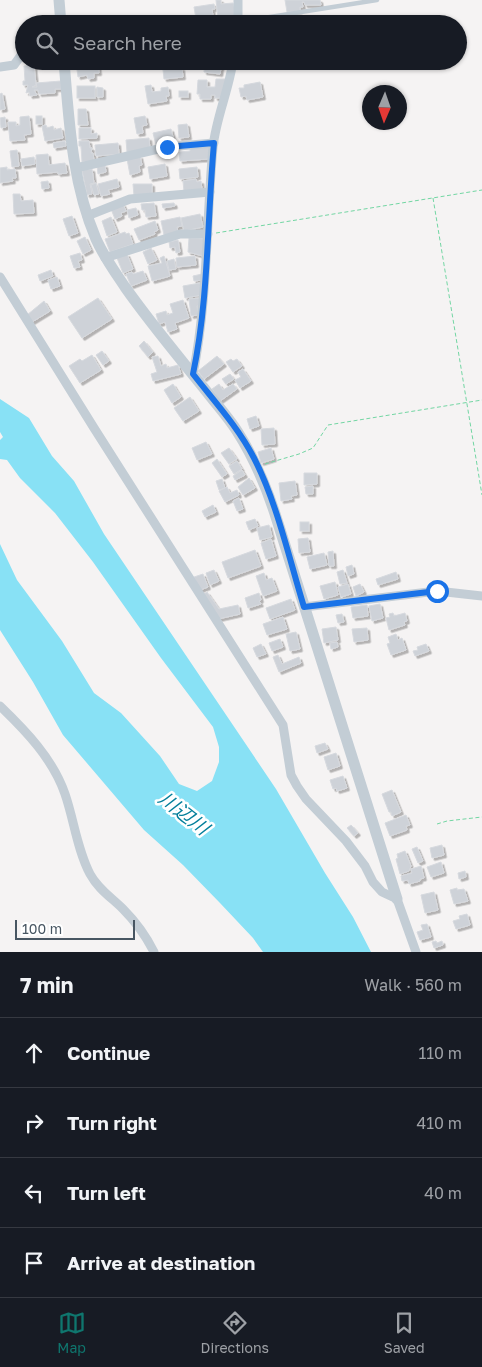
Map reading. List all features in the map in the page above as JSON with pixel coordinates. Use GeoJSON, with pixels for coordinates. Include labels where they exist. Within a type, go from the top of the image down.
{"type":"FeatureCollection","features":[{"type":"Feature","properties":{"kind":"street"},"geometry":{"type":"LineString","coordinates":[[59,0],[60,15]]}},
{"type":"Feature","properties":{"kind":"street"},"geometry":{"type":"LineString","coordinates":[[236,15],[238,0]]}},
{"type":"Feature","properties":{"kind":"street"},"geometry":{"type":"LineString","coordinates":[[0,67],[15,64]]}},
{"type":"Feature","properties":{"kind":"street"},"geometry":{"type":"LineString","coordinates":[[65,70],[71,142],[87,216],[105,258],[131,296],[236,429],[257,466],[277,520],[397,899],[416,952]]}},
{"type":"Feature","properties":{"kind":"street"},"geometry":{"type":"LineString","coordinates":[[193,374],[199,340],[214,143],[232,70]]}},
{"type":"Feature","properties":{"kind":"street"},"geometry":{"type":"LineString","coordinates":[[76,168],[167,147],[214,143]]}},
{"type":"Feature","properties":{"kind":"street"},"geometry":{"type":"LineString","coordinates":[[87,216],[130,199],[210,192]]}},
{"type":"Feature","properties":{"kind":"street"},"geometry":{"type":"LineString","coordinates":[[105,258],[180,234],[208,234]]}},
{"type":"Feature","properties":{"kind":"street"},"geometry":{"type":"LineString","coordinates":[[0,277],[284,725],[292,775],[297,786],[306,799],[346,841],[365,866],[373,882],[382,892],[397,899]]}},
{"type":"Feature","properties":{"kind":"street"},"geometry":{"type":"LineString","coordinates":[[304,607],[437,591],[482,596]]}},
{"type":"Feature","properties":{"kind":"street"},"geometry":{"type":"LineString","coordinates":[[0,706],[21,726],[42,752],[57,777],[64,792],[90,874],[99,888],[141,928],[154,952]]}},
{"type":"Feature","properties":{"kind":"lane"},"geometry":{"type":"LineString","coordinates":[[284,15],[376,0]]}},
{"type":"Feature","properties":{"kind":"path"},"geometry":{"type":"LineString","coordinates":[[208,234],[482,190]]}},
{"type":"Feature","properties":{"kind":"path"},"geometry":{"type":"LineString","coordinates":[[433,198],[482,495]]}},
{"type":"Feature","properties":{"kind":"path"},"geometry":{"type":"LineString","coordinates":[[257,466],[313,448],[328,425],[482,400]]}},
{"type":"Feature","properties":{"kind":"path"},"geometry":{"type":"LineString","coordinates":[[437,824],[482,817]]}},
{"type":"Feature","properties":{"kind":"water","name":"川辺川"},"geometry":{"type":"Polygon","coordinates":[[[0,399],[29,418],[52,456],[74,481],[104,534],[276,789],[353,917],[371,952],[263,952],[253,938],[183,865],[144,830],[63,735],[33,682],[0,630],[0,544],[17,580],[62,641],[94,693],[121,713],[160,756],[179,784],[197,791],[212,781],[219,762],[219,747],[213,727],[55,513],[20,478],[7,460],[0,459],[0,440],[3,437],[0,432],[0,399]]]}},
{"type":"Feature","properties":{"kind":"building"},"geometry":{"type":"Polygon","coordinates":[[[216,0],[221,0],[221,4],[233,3],[237,15],[218,15],[216,0]]]}},
{"type":"Feature","properties":{"kind":"building"},"geometry":{"type":"Polygon","coordinates":[[[285,0],[320,0],[321,5],[305,5],[302,2],[303,7],[300,7],[300,11],[287,12],[285,0]]]}},
{"type":"Feature","properties":{"kind":"building"},"geometry":{"type":"Polygon","coordinates":[[[214,4],[215,9],[212,9],[213,15],[195,15],[194,7],[214,4]]]}},
{"type":"Feature","properties":{"kind":"building"},"geometry":{"type":"Polygon","coordinates":[[[24,70],[34,70],[36,85],[32,87],[37,87],[36,83],[61,81],[61,89],[55,89],[55,93],[39,94],[38,90],[34,90],[37,95],[30,96],[29,92],[26,93],[28,85],[23,85],[23,81],[25,81],[24,70]]]}},
{"type":"Feature","properties":{"kind":"building"},"geometry":{"type":"Polygon","coordinates":[[[77,70],[99,70],[99,73],[94,73],[94,78],[88,79],[87,75],[78,77],[77,70]]]}},
{"type":"Feature","properties":{"kind":"building"},"geometry":{"type":"Polygon","coordinates":[[[163,70],[182,70],[183,77],[164,79],[163,70]]]}},
{"type":"Feature","properties":{"kind":"building"},"geometry":{"type":"Polygon","coordinates":[[[204,70],[221,70],[220,74],[204,72],[204,70]]]}},
{"type":"Feature","properties":{"kind":"building"},"geometry":{"type":"Polygon","coordinates":[[[216,79],[227,79],[222,98],[215,98],[215,95],[211,95],[211,99],[200,99],[200,94],[197,94],[198,80],[207,80],[207,87],[215,87],[216,79]]]}},
{"type":"Feature","properties":{"kind":"building"},"geometry":{"type":"Polygon","coordinates":[[[260,82],[263,97],[247,100],[246,96],[241,97],[239,88],[244,88],[244,85],[260,82]]]}},
{"type":"Feature","properties":{"kind":"building"},"geometry":{"type":"Polygon","coordinates":[[[151,85],[152,92],[161,91],[161,88],[168,87],[169,96],[166,96],[167,101],[148,104],[145,86],[151,85]]]}},
{"type":"Feature","properties":{"kind":"building"},"geometry":{"type":"Polygon","coordinates":[[[77,86],[95,86],[95,98],[77,98],[77,86]]]}},
{"type":"Feature","properties":{"kind":"building"},"geometry":{"type":"Polygon","coordinates":[[[97,87],[103,88],[103,97],[97,97],[97,87]]]}},
{"type":"Feature","properties":{"kind":"building"},"geometry":{"type":"Polygon","coordinates":[[[179,91],[188,91],[188,97],[179,97],[179,91]]]}},
{"type":"Feature","properties":{"kind":"building"},"geometry":{"type":"Polygon","coordinates":[[[2,93],[5,109],[0,110],[0,94],[2,93]]]}},
{"type":"Feature","properties":{"kind":"building"},"geometry":{"type":"Polygon","coordinates":[[[78,109],[86,109],[88,125],[78,125],[78,109]]]}},
{"type":"Feature","properties":{"kind":"building"},"geometry":{"type":"Polygon","coordinates":[[[29,116],[31,134],[24,135],[25,140],[10,141],[8,122],[16,122],[16,126],[20,125],[20,117],[29,116]]]}},
{"type":"Feature","properties":{"kind":"building"},"geometry":{"type":"Polygon","coordinates":[[[36,116],[42,116],[42,124],[36,124],[36,116]]]}},
{"type":"Feature","properties":{"kind":"building"},"geometry":{"type":"Polygon","coordinates":[[[145,116],[147,125],[142,126],[143,133],[137,134],[134,118],[145,116]]]}},
{"type":"Feature","properties":{"kind":"building"},"geometry":{"type":"Polygon","coordinates":[[[5,117],[6,127],[1,128],[0,118],[5,117]]]}},
{"type":"Feature","properties":{"kind":"building"},"geometry":{"type":"Polygon","coordinates":[[[187,124],[189,137],[179,138],[178,125],[187,124]]]}},
{"type":"Feature","properties":{"kind":"building"},"geometry":{"type":"Polygon","coordinates":[[[46,125],[47,128],[53,126],[54,130],[61,128],[63,138],[45,141],[42,126],[46,125]]]}},
{"type":"Feature","properties":{"kind":"building"},"geometry":{"type":"Polygon","coordinates":[[[79,128],[91,128],[91,134],[97,133],[97,138],[79,139],[79,128]]]}},
{"type":"Feature","properties":{"kind":"building"},"geometry":{"type":"Polygon","coordinates":[[[171,129],[174,141],[156,145],[153,133],[171,129]]]}},
{"type":"Feature","properties":{"kind":"building"},"geometry":{"type":"Polygon","coordinates":[[[149,138],[150,150],[127,152],[126,140],[149,138]]]}},
{"type":"Feature","properties":{"kind":"building"},"geometry":{"type":"Polygon","coordinates":[[[65,141],[66,146],[54,148],[53,143],[65,141]]]}},
{"type":"Feature","properties":{"kind":"building"},"geometry":{"type":"Polygon","coordinates":[[[79,141],[89,141],[94,161],[82,162],[79,141]]]}},
{"type":"Feature","properties":{"kind":"building"},"geometry":{"type":"Polygon","coordinates":[[[118,143],[119,154],[96,156],[95,145],[118,143]]]}},
{"type":"Feature","properties":{"kind":"building"},"geometry":{"type":"Polygon","coordinates":[[[190,147],[210,147],[208,159],[180,161],[179,152],[190,151],[190,147]]]}},
{"type":"Feature","properties":{"kind":"building"},"geometry":{"type":"Polygon","coordinates":[[[17,150],[19,166],[12,167],[10,151],[17,150]]]}},
{"type":"Feature","properties":{"kind":"building"},"geometry":{"type":"Polygon","coordinates":[[[48,154],[49,165],[65,163],[67,173],[37,174],[36,155],[48,154]]]}},
{"type":"Feature","properties":{"kind":"building"},"geometry":{"type":"Polygon","coordinates":[[[140,156],[142,165],[139,166],[140,172],[130,175],[127,159],[140,156]]]}},
{"type":"Feature","properties":{"kind":"building"},"geometry":{"type":"Polygon","coordinates":[[[34,157],[35,164],[22,166],[21,159],[34,157]]]}},
{"type":"Feature","properties":{"kind":"building"},"geometry":{"type":"Polygon","coordinates":[[[165,164],[167,176],[150,179],[148,167],[165,164]]]}},
{"type":"Feature","properties":{"kind":"building"},"geometry":{"type":"Polygon","coordinates":[[[105,165],[106,172],[98,174],[97,166],[105,165]]]}},
{"type":"Feature","properties":{"kind":"building"},"geometry":{"type":"Polygon","coordinates":[[[7,167],[7,170],[15,169],[16,178],[12,178],[13,181],[0,183],[0,168],[7,167]]]}},
{"type":"Feature","properties":{"kind":"building"},"geometry":{"type":"Polygon","coordinates":[[[197,167],[198,177],[180,179],[179,169],[197,167]]]}},
{"type":"Feature","properties":{"kind":"building"},"geometry":{"type":"Polygon","coordinates":[[[92,169],[94,183],[90,184],[92,194],[87,195],[82,170],[92,169]]]}},
{"type":"Feature","properties":{"kind":"building"},"geometry":{"type":"Polygon","coordinates":[[[117,179],[119,187],[108,190],[110,194],[101,196],[98,184],[117,179]]]}},
{"type":"Feature","properties":{"kind":"building"},"geometry":{"type":"Polygon","coordinates":[[[196,179],[197,182],[201,181],[202,190],[184,192],[183,181],[196,179]]]}},
{"type":"Feature","properties":{"kind":"building"},"geometry":{"type":"Polygon","coordinates":[[[48,181],[49,188],[42,189],[41,182],[48,181]]]}},
{"type":"Feature","properties":{"kind":"building"},"geometry":{"type":"Polygon","coordinates":[[[96,183],[99,194],[94,195],[91,185],[96,183]]]}},
{"type":"Feature","properties":{"kind":"building"},"geometry":{"type":"Polygon","coordinates":[[[133,184],[152,184],[152,196],[134,196],[133,184]]]}},
{"type":"Feature","properties":{"kind":"building"},"geometry":{"type":"Polygon","coordinates":[[[13,194],[20,194],[21,201],[33,200],[34,213],[14,214],[13,194]]]}},
{"type":"Feature","properties":{"kind":"building"},"geometry":{"type":"Polygon","coordinates":[[[154,203],[156,216],[146,217],[145,210],[142,210],[141,204],[154,203]]]}},
{"type":"Feature","properties":{"kind":"building"},"geometry":{"type":"Polygon","coordinates":[[[174,203],[175,206],[163,208],[162,204],[174,203]]]}},
{"type":"Feature","properties":{"kind":"building"},"geometry":{"type":"Polygon","coordinates":[[[123,204],[126,211],[121,213],[122,216],[115,219],[111,209],[123,204]]]}},
{"type":"Feature","properties":{"kind":"building"},"geometry":{"type":"Polygon","coordinates":[[[136,208],[138,215],[129,218],[127,210],[136,208]]]}},
{"type":"Feature","properties":{"kind":"building"},"geometry":{"type":"Polygon","coordinates":[[[200,214],[203,227],[184,231],[181,218],[200,214]]]}},
{"type":"Feature","properties":{"kind":"building"},"geometry":{"type":"Polygon","coordinates":[[[72,216],[78,233],[69,236],[63,219],[72,216]]]}},
{"type":"Feature","properties":{"kind":"building"},"geometry":{"type":"Polygon","coordinates":[[[111,217],[117,232],[107,236],[102,221],[111,217]]]}},
{"type":"Feature","properties":{"kind":"building"},"geometry":{"type":"Polygon","coordinates":[[[180,217],[182,226],[177,227],[178,232],[164,235],[161,221],[180,217]]]}},
{"type":"Feature","properties":{"kind":"building"},"geometry":{"type":"Polygon","coordinates":[[[155,221],[158,230],[154,232],[155,234],[139,240],[134,229],[155,221]]]}},
{"type":"Feature","properties":{"kind":"building"},"geometry":{"type":"Polygon","coordinates":[[[125,232],[126,234],[129,233],[133,244],[110,252],[105,239],[125,232]]]}},
{"type":"Feature","properties":{"kind":"building"},"geometry":{"type":"Polygon","coordinates":[[[85,237],[91,250],[83,254],[77,241],[85,237]]]}},
{"type":"Feature","properties":{"kind":"building"},"geometry":{"type":"Polygon","coordinates":[[[189,238],[205,239],[203,256],[188,252],[189,238]]]}},
{"type":"Feature","properties":{"kind":"building"},"geometry":{"type":"Polygon","coordinates":[[[178,240],[180,252],[176,253],[175,247],[170,248],[169,242],[178,240]]]}},
{"type":"Feature","properties":{"kind":"building"},"geometry":{"type":"Polygon","coordinates":[[[151,248],[157,260],[148,264],[143,252],[151,248]]]}},
{"type":"Feature","properties":{"kind":"building"},"geometry":{"type":"Polygon","coordinates":[[[80,253],[82,260],[78,261],[80,267],[74,268],[70,256],[80,253]]]}},
{"type":"Feature","properties":{"kind":"building"},"geometry":{"type":"Polygon","coordinates":[[[127,254],[133,269],[123,273],[117,258],[127,254]]]}},
{"type":"Feature","properties":{"kind":"building"},"geometry":{"type":"Polygon","coordinates":[[[164,256],[170,276],[152,281],[148,266],[162,263],[160,258],[164,256]]]}},
{"type":"Feature","properties":{"kind":"building"},"geometry":{"type":"Polygon","coordinates":[[[195,256],[196,265],[177,267],[176,258],[195,256]]]}},
{"type":"Feature","properties":{"kind":"building"},"geometry":{"type":"Polygon","coordinates":[[[174,259],[176,269],[169,270],[167,261],[174,259]]]}},
{"type":"Feature","properties":{"kind":"building"},"geometry":{"type":"Polygon","coordinates":[[[51,270],[53,276],[40,281],[38,275],[51,270]]]}},
{"type":"Feature","properties":{"kind":"building"},"geometry":{"type":"Polygon","coordinates":[[[143,271],[147,280],[131,286],[126,274],[143,271]]]}},
{"type":"Feature","properties":{"kind":"building"},"geometry":{"type":"Polygon","coordinates":[[[202,274],[203,280],[194,281],[193,276],[202,274]]]}},
{"type":"Feature","properties":{"kind":"building"},"geometry":{"type":"Polygon","coordinates":[[[57,277],[60,286],[51,289],[48,280],[57,277]]]}},
{"type":"Feature","properties":{"kind":"building"},"geometry":{"type":"Polygon","coordinates":[[[200,283],[202,295],[185,298],[183,286],[200,283]]]}},
{"type":"Feature","properties":{"kind":"building"},"geometry":{"type":"Polygon","coordinates":[[[98,298],[112,319],[82,338],[68,317],[98,298]]]}},
{"type":"Feature","properties":{"kind":"building"},"geometry":{"type":"Polygon","coordinates":[[[200,298],[201,306],[197,306],[198,315],[191,316],[189,299],[200,298]]]}},
{"type":"Feature","properties":{"kind":"building"},"geometry":{"type":"Polygon","coordinates":[[[183,300],[189,318],[175,323],[177,329],[168,332],[165,322],[159,324],[156,314],[166,311],[167,315],[173,313],[170,304],[183,300]]]}},
{"type":"Feature","properties":{"kind":"building"},"geometry":{"type":"Polygon","coordinates":[[[44,301],[50,311],[32,322],[27,315],[44,301]]]}},
{"type":"Feature","properties":{"kind":"building"},"geometry":{"type":"Polygon","coordinates":[[[144,341],[153,352],[148,357],[139,346],[144,341]]]}},
{"type":"Feature","properties":{"kind":"building"},"geometry":{"type":"Polygon","coordinates":[[[102,351],[109,361],[103,365],[96,355],[102,351]]]}},
{"type":"Feature","properties":{"kind":"building"},"geometry":{"type":"Polygon","coordinates":[[[92,355],[101,370],[80,383],[69,366],[80,359],[82,361],[92,355]]]}},
{"type":"Feature","properties":{"kind":"building"},"geometry":{"type":"Polygon","coordinates":[[[158,356],[161,366],[166,364],[167,368],[178,365],[181,374],[153,381],[151,374],[157,372],[152,357],[158,356]]]}},
{"type":"Feature","properties":{"kind":"building"},"geometry":{"type":"Polygon","coordinates":[[[217,356],[224,364],[204,379],[198,371],[217,356]]]}},
{"type":"Feature","properties":{"kind":"building"},"geometry":{"type":"Polygon","coordinates":[[[231,359],[233,361],[237,359],[242,366],[233,372],[226,362],[231,359]]]}},
{"type":"Feature","properties":{"kind":"building"},"geometry":{"type":"Polygon","coordinates":[[[243,369],[251,381],[240,388],[235,380],[241,377],[238,372],[243,369]]]}},
{"type":"Feature","properties":{"kind":"building"},"geometry":{"type":"Polygon","coordinates":[[[230,374],[234,379],[226,384],[222,379],[230,374]]]}},
{"type":"Feature","properties":{"kind":"building"},"geometry":{"type":"Polygon","coordinates":[[[173,384],[181,397],[172,403],[164,390],[173,384]]]}},
{"type":"Feature","properties":{"kind":"building"},"geometry":{"type":"Polygon","coordinates":[[[219,384],[223,390],[233,384],[237,389],[220,401],[212,389],[219,384]]]}},
{"type":"Feature","properties":{"kind":"building"},"geometry":{"type":"Polygon","coordinates":[[[190,397],[199,411],[183,421],[174,408],[190,397]]]}},
{"type":"Feature","properties":{"kind":"building"},"geometry":{"type":"Polygon","coordinates":[[[256,416],[259,426],[250,429],[247,419],[256,416]]]}},
{"type":"Feature","properties":{"kind":"building"},"geometry":{"type":"Polygon","coordinates":[[[274,428],[275,444],[262,445],[261,429],[274,428]]]}},
{"type":"Feature","properties":{"kind":"building"},"geometry":{"type":"Polygon","coordinates":[[[206,442],[212,454],[197,460],[192,448],[206,442]]]}},
{"type":"Feature","properties":{"kind":"building"},"geometry":{"type":"Polygon","coordinates":[[[229,448],[237,459],[229,464],[221,453],[229,448]]]}},
{"type":"Feature","properties":{"kind":"building"},"geometry":{"type":"Polygon","coordinates":[[[271,448],[274,459],[261,463],[258,452],[271,448]]]}},
{"type":"Feature","properties":{"kind":"building"},"geometry":{"type":"Polygon","coordinates":[[[217,459],[227,474],[222,477],[212,463],[217,459]]]}},
{"type":"Feature","properties":{"kind":"building"},"geometry":{"type":"Polygon","coordinates":[[[237,461],[242,469],[234,474],[229,466],[237,461]]]}},
{"type":"Feature","properties":{"kind":"building"},"geometry":{"type":"Polygon","coordinates":[[[242,470],[245,475],[235,480],[233,476],[242,470]]]}},
{"type":"Feature","properties":{"kind":"building"},"geometry":{"type":"Polygon","coordinates":[[[304,473],[317,473],[317,484],[304,485],[304,473]]]}},
{"type":"Feature","properties":{"kind":"building"},"geometry":{"type":"Polygon","coordinates":[[[249,478],[255,488],[243,495],[238,487],[249,478]]]}},
{"type":"Feature","properties":{"kind":"building"},"geometry":{"type":"Polygon","coordinates":[[[222,479],[225,488],[219,490],[216,481],[222,479]]]}},
{"type":"Feature","properties":{"kind":"building"},"geometry":{"type":"Polygon","coordinates":[[[295,481],[297,495],[291,496],[292,499],[281,501],[279,483],[295,481]]]}},
{"type":"Feature","properties":{"kind":"building"},"geometry":{"type":"Polygon","coordinates":[[[313,486],[313,494],[306,494],[305,487],[313,486]]]}},
{"type":"Feature","properties":{"kind":"building"},"geometry":{"type":"Polygon","coordinates":[[[227,487],[230,493],[237,490],[239,495],[225,502],[219,491],[227,487]]]}},
{"type":"Feature","properties":{"kind":"building"},"geometry":{"type":"Polygon","coordinates":[[[239,498],[243,509],[237,511],[233,501],[239,498]]]}},
{"type":"Feature","properties":{"kind":"building"},"geometry":{"type":"Polygon","coordinates":[[[213,505],[216,512],[205,517],[202,511],[213,505]]]}},
{"type":"Feature","properties":{"kind":"building"},"geometry":{"type":"Polygon","coordinates":[[[255,519],[258,526],[249,530],[246,522],[255,519]]]}},
{"type":"Feature","properties":{"kind":"building"},"geometry":{"type":"Polygon","coordinates":[[[300,522],[309,522],[309,531],[300,531],[300,522]]]}},
{"type":"Feature","properties":{"kind":"building"},"geometry":{"type":"Polygon","coordinates":[[[269,525],[272,537],[260,540],[257,528],[269,525]]]}},
{"type":"Feature","properties":{"kind":"building"},"geometry":{"type":"Polygon","coordinates":[[[308,538],[310,552],[299,553],[298,539],[308,538]]]}},
{"type":"Feature","properties":{"kind":"building"},"geometry":{"type":"Polygon","coordinates":[[[271,539],[276,556],[266,559],[261,543],[271,539]]]}},
{"type":"Feature","properties":{"kind":"building"},"geometry":{"type":"Polygon","coordinates":[[[255,550],[261,566],[228,578],[222,562],[255,550]]]}},
{"type":"Feature","properties":{"kind":"building"},"geometry":{"type":"Polygon","coordinates":[[[333,551],[334,566],[329,566],[328,552],[333,551]]]}},
{"type":"Feature","properties":{"kind":"building"},"geometry":{"type":"Polygon","coordinates":[[[324,553],[327,565],[310,569],[307,557],[324,553]]]}},
{"type":"Feature","properties":{"kind":"building"},"geometry":{"type":"Polygon","coordinates":[[[352,565],[354,574],[348,576],[346,567],[352,565]]]}},
{"type":"Feature","properties":{"kind":"building"},"geometry":{"type":"Polygon","coordinates":[[[214,570],[219,581],[210,585],[206,573],[214,570]]]}},
{"type":"Feature","properties":{"kind":"building"},"geometry":{"type":"Polygon","coordinates":[[[343,570],[347,583],[340,584],[337,572],[343,570]]]}},
{"type":"Feature","properties":{"kind":"building"},"geometry":{"type":"Polygon","coordinates":[[[396,572],[398,579],[378,585],[376,579],[396,572]]]}},
{"type":"Feature","properties":{"kind":"building"},"geometry":{"type":"Polygon","coordinates":[[[264,573],[266,580],[272,578],[277,591],[263,596],[256,576],[264,573]]]}},
{"type":"Feature","properties":{"kind":"building"},"geometry":{"type":"Polygon","coordinates":[[[203,574],[208,587],[200,590],[194,577],[203,574]]]}},
{"type":"Feature","properties":{"kind":"building"},"geometry":{"type":"Polygon","coordinates":[[[335,582],[338,595],[324,599],[320,586],[335,582]]]}},
{"type":"Feature","properties":{"kind":"building"},"geometry":{"type":"Polygon","coordinates":[[[348,584],[351,594],[341,597],[338,587],[348,584]]]}},
{"type":"Feature","properties":{"kind":"building"},"geometry":{"type":"Polygon","coordinates":[[[360,584],[364,592],[356,596],[353,587],[360,584]]]}},
{"type":"Feature","properties":{"kind":"building"},"geometry":{"type":"Polygon","coordinates":[[[207,592],[219,609],[238,605],[240,614],[218,619],[202,595],[207,592]]]}},
{"type":"Feature","properties":{"kind":"building"},"geometry":{"type":"Polygon","coordinates":[[[259,593],[261,604],[248,608],[245,598],[259,593]]]}},
{"type":"Feature","properties":{"kind":"building"},"geometry":{"type":"Polygon","coordinates":[[[291,599],[295,610],[270,619],[266,608],[291,599]]]}},
{"type":"Feature","properties":{"kind":"building"},"geometry":{"type":"Polygon","coordinates":[[[380,604],[383,618],[372,621],[369,606],[380,604]]]}},
{"type":"Feature","properties":{"kind":"building"},"geometry":{"type":"Polygon","coordinates":[[[367,605],[368,616],[353,618],[351,607],[367,605]]]}},
{"type":"Feature","properties":{"kind":"building"},"geometry":{"type":"Polygon","coordinates":[[[393,613],[394,616],[405,613],[407,621],[404,622],[405,625],[389,630],[386,618],[390,617],[389,614],[393,613]]]}},
{"type":"Feature","properties":{"kind":"building"},"geometry":{"type":"Polygon","coordinates":[[[342,614],[344,622],[338,623],[336,615],[342,614]]]}},
{"type":"Feature","properties":{"kind":"building"},"geometry":{"type":"Polygon","coordinates":[[[283,617],[287,629],[267,635],[263,624],[283,617]]]}},
{"type":"Feature","properties":{"kind":"building"},"geometry":{"type":"Polygon","coordinates":[[[336,627],[338,640],[324,643],[322,629],[336,627]]]}},
{"type":"Feature","properties":{"kind":"building"},"geometry":{"type":"Polygon","coordinates":[[[367,628],[368,640],[354,642],[352,629],[367,628]]]}},
{"type":"Feature","properties":{"kind":"building"},"geometry":{"type":"Polygon","coordinates":[[[296,632],[300,649],[290,651],[286,634],[296,632]]]}},
{"type":"Feature","properties":{"kind":"building"},"geometry":{"type":"Polygon","coordinates":[[[396,634],[398,640],[402,638],[406,650],[391,655],[387,644],[390,643],[388,637],[396,634]]]}},
{"type":"Feature","properties":{"kind":"building"},"geometry":{"type":"Polygon","coordinates":[[[280,639],[283,647],[272,651],[269,643],[280,639]]]}},
{"type":"Feature","properties":{"kind":"building"},"geometry":{"type":"Polygon","coordinates":[[[337,642],[338,647],[331,649],[330,643],[337,642]]]}},
{"type":"Feature","properties":{"kind":"building"},"geometry":{"type":"Polygon","coordinates":[[[261,644],[266,654],[257,657],[253,648],[261,644]]]}},
{"type":"Feature","properties":{"kind":"building"},"geometry":{"type":"Polygon","coordinates":[[[426,644],[429,651],[415,656],[413,651],[418,650],[417,647],[426,644]]]}},
{"type":"Feature","properties":{"kind":"building"},"geometry":{"type":"Polygon","coordinates":[[[278,655],[282,664],[299,657],[301,663],[279,672],[273,657],[278,655]]]}},
{"type":"Feature","properties":{"kind":"building"},"geometry":{"type":"Polygon","coordinates":[[[325,743],[328,749],[317,753],[315,746],[325,743]]]}},
{"type":"Feature","properties":{"kind":"building"},"geometry":{"type":"Polygon","coordinates":[[[336,753],[340,766],[328,770],[324,757],[336,753]]]}},
{"type":"Feature","properties":{"kind":"building"},"geometry":{"type":"Polygon","coordinates":[[[343,776],[347,788],[337,791],[336,788],[333,789],[330,780],[343,776]]]}},
{"type":"Feature","properties":{"kind":"building"},"geometry":{"type":"Polygon","coordinates":[[[392,790],[401,812],[392,816],[382,794],[392,790]]]}},
{"type":"Feature","properties":{"kind":"building"},"geometry":{"type":"Polygon","coordinates":[[[406,815],[410,825],[406,826],[407,830],[390,836],[385,823],[406,815]]]}},
{"type":"Feature","properties":{"kind":"building"},"geometry":{"type":"Polygon","coordinates":[[[351,825],[358,833],[354,836],[347,828],[351,825]]]}},
{"type":"Feature","properties":{"kind":"building"},"geometry":{"type":"Polygon","coordinates":[[[442,845],[444,855],[432,858],[430,848],[442,845]]]}},
{"type":"Feature","properties":{"kind":"building"},"geometry":{"type":"Polygon","coordinates":[[[417,847],[423,861],[418,863],[412,849],[417,847]]]}},
{"type":"Feature","properties":{"kind":"building"},"geometry":{"type":"Polygon","coordinates":[[[405,851],[411,866],[409,871],[400,874],[396,859],[398,858],[397,854],[405,851]]]}},
{"type":"Feature","properties":{"kind":"building"},"geometry":{"type":"Polygon","coordinates":[[[441,862],[444,873],[431,877],[427,867],[441,862]]]}},
{"type":"Feature","properties":{"kind":"building"},"geometry":{"type":"Polygon","coordinates":[[[421,866],[424,878],[409,884],[408,880],[402,881],[401,876],[412,873],[411,869],[421,866]]]}},
{"type":"Feature","properties":{"kind":"building"},"geometry":{"type":"Polygon","coordinates":[[[465,871],[466,877],[459,879],[458,873],[465,871]]]}},
{"type":"Feature","properties":{"kind":"building"},"geometry":{"type":"Polygon","coordinates":[[[457,888],[457,890],[464,889],[468,901],[454,904],[450,890],[457,888]]]}},
{"type":"Feature","properties":{"kind":"building"},"geometry":{"type":"Polygon","coordinates":[[[434,892],[438,910],[425,913],[421,895],[434,892]]]}},
{"type":"Feature","properties":{"kind":"building"},"geometry":{"type":"Polygon","coordinates":[[[467,914],[470,925],[456,929],[453,921],[460,919],[459,916],[467,914]]]}},
{"type":"Feature","properties":{"kind":"building"},"geometry":{"type":"Polygon","coordinates":[[[427,924],[431,937],[420,940],[417,932],[423,930],[421,925],[427,924]]]}},
{"type":"Feature","properties":{"kind":"building"},"geometry":{"type":"Polygon","coordinates":[[[436,941],[437,943],[442,941],[443,945],[434,948],[432,942],[436,941]]]}},
{"type":"Feature","properties":{"kind":"route"},"geometry":{"type":"LineString","coordinates":[[167,147],[214,143],[205,282],[198,350],[193,374],[236,429],[264,481],[304,607],[437,591]]}}]}
